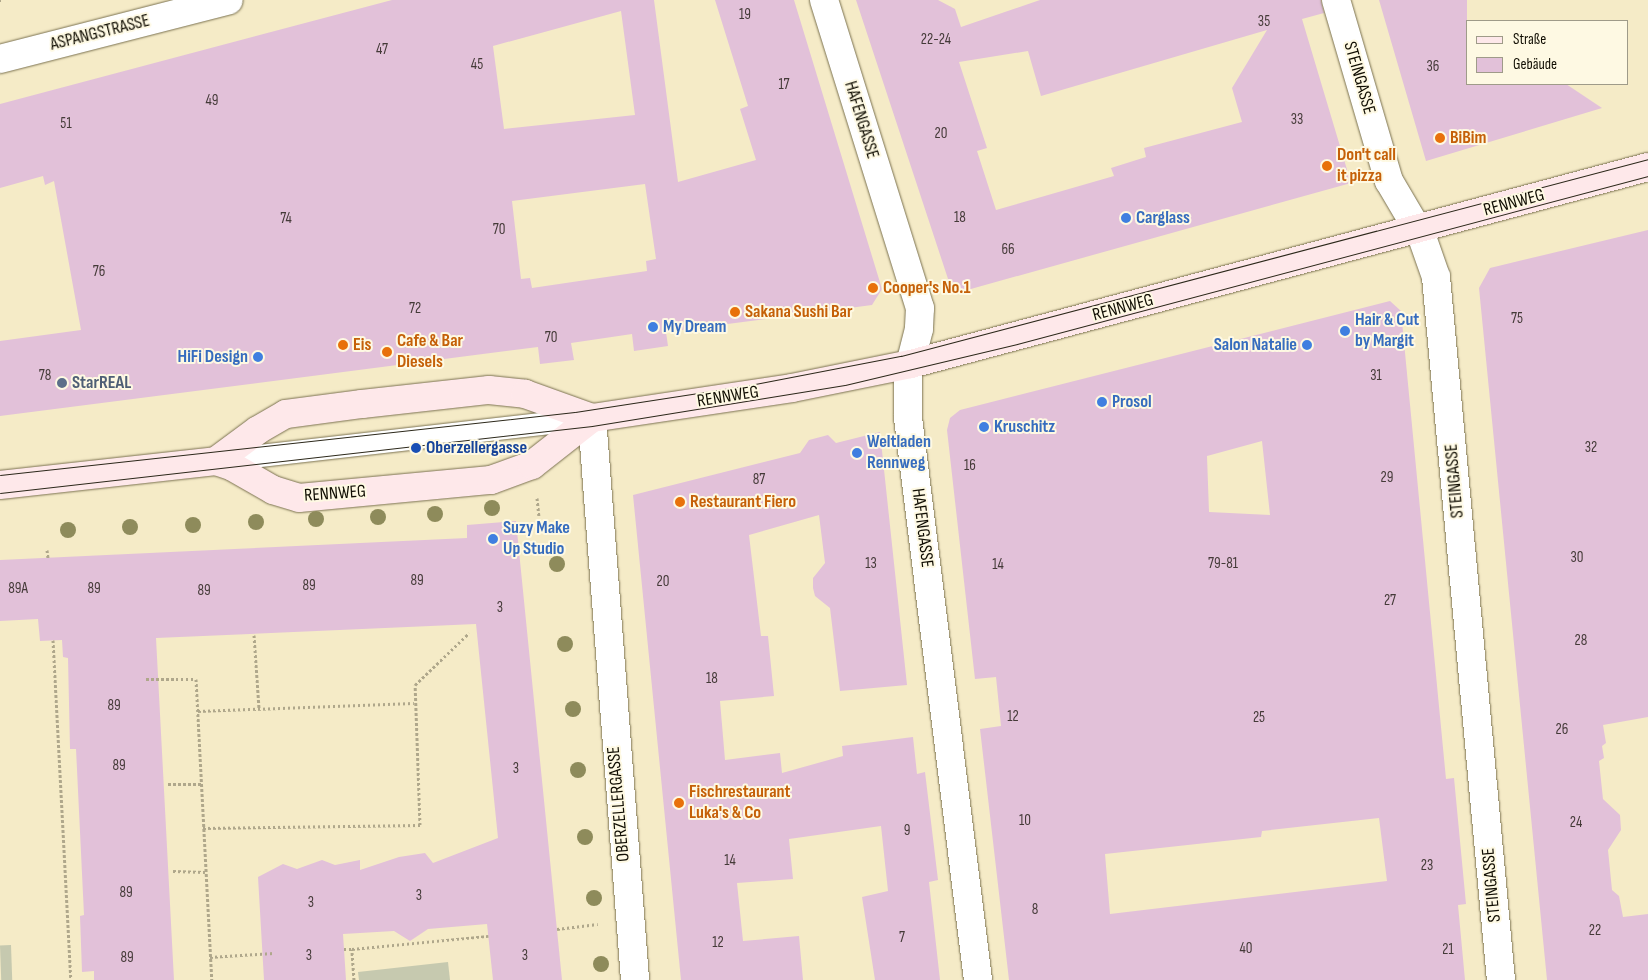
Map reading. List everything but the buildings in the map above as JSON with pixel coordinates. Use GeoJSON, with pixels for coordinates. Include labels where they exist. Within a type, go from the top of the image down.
{"type":"FeatureCollection","features":[{"type":"Feature","properties":{"kind":"main road","name":"RENNWEG"},"geometry":{"type":"LineString","coordinates":[[216,461],[258,430],[286,414],[489,390],[526,394],[592,418],[792,388],[910,364],[1648,167]]}},
{"type":"Feature","properties":{"kind":"main road","name":"RENNWEG"},"geometry":{"type":"LineString","coordinates":[[0,484],[216,461],[234,467],[273,490],[299,498],[491,480],[532,465],[592,418]]}},
{"type":"Feature","properties":{"kind":"street","name":"ASPANGSTRASSE"},"geometry":{"type":"LineString","coordinates":[[0,58],[229,0]]}},
{"type":"Feature","properties":{"kind":"street","name":"HAFENGASSE"},"geometry":{"type":"LineString","coordinates":[[824,0],[920,308],[919,329],[910,364],[906,395],[978,980]]}},
{"type":"Feature","properties":{"kind":"street","name":"STEINGASSE"},"geometry":{"type":"LineString","coordinates":[[1336,0],[1389,180],[1417,230],[1436,277],[1501,980]]}},
{"type":"Feature","properties":{"kind":"street","name":"OBERZELLERGASSE"},"geometry":{"type":"LineString","coordinates":[[592,418],[628,920],[635,980]]}},
{"type":"Feature","properties":{"kind":"lane","name":"RENNWEG"},"geometry":{"type":"LineString","coordinates":[[216,461],[592,418]]}},
{"type":"Feature","properties":{"kind":"path"},"geometry":{"type":"LineString","coordinates":[[47,550],[48,558]]}},
{"type":"Feature","properties":{"kind":"path"},"geometry":{"type":"LineString","coordinates":[[203,828],[420,825],[414,703],[415,685],[469,633]]}},
{"type":"Feature","properties":{"kind":"path"},"geometry":{"type":"LineString","coordinates":[[254,635],[259,709]]}},
{"type":"Feature","properties":{"kind":"path"},"geometry":{"type":"LineString","coordinates":[[53,640],[71,980]]}},
{"type":"Feature","properties":{"kind":"path"},"geometry":{"type":"LineString","coordinates":[[146,679],[196,679],[212,980]]}},
{"type":"Feature","properties":{"kind":"path"},"geometry":{"type":"LineString","coordinates":[[198,711],[414,703]]}},
{"type":"Feature","properties":{"kind":"path"},"geometry":{"type":"LineString","coordinates":[[168,784],[203,784]]}},
{"type":"Feature","properties":{"kind":"path"},"geometry":{"type":"LineString","coordinates":[[173,871],[205,872]]}},
{"type":"Feature","properties":{"kind":"path"},"geometry":{"type":"LineString","coordinates":[[557,928],[628,920]]}},
{"type":"Feature","properties":{"kind":"path"},"geometry":{"type":"LineString","coordinates":[[344,950],[488,936]]}},
{"type":"Feature","properties":{"kind":"path"},"geometry":{"type":"LineString","coordinates":[[352,949],[354,980]]}},
{"type":"Feature","properties":{"kind":"path"},"geometry":{"type":"LineString","coordinates":[[210,957],[274,953]]}},
{"type":"Feature","properties":{"kind":"green space"},"geometry":{"type":"Polygon","coordinates":[[[0,945],[11,945],[12,980],[1,980],[0,945]]]}},
{"type":"Feature","properties":{"kind":"green space"},"geometry":{"type":"Polygon","coordinates":[[[448,962],[450,980],[359,980],[358,972],[448,962]]]}},
{"type":"Feature","properties":{"kind":"tram line"},"geometry":{"type":"LineString","coordinates":[[0,475],[575,412],[755,384],[901,356],[1648,159]]}},
{"type":"Feature","properties":{"kind":"tram line"},"geometry":{"type":"LineString","coordinates":[[0,493],[592,426],[845,385],[1017,344],[1648,176]]}},
{"type":"Feature","properties":{"kind":"place","name":"BiBim"},"geometry":{"type":"Point","coordinates":[1440,138]}},
{"type":"Feature","properties":{"kind":"place","name":"Don't call it pizza"},"geometry":{"type":"Point","coordinates":[1327,166]}},
{"type":"Feature","properties":{"kind":"place","name":"Carglass"},"geometry":{"type":"Point","coordinates":[1126,218]}},
{"type":"Feature","properties":{"kind":"place","name":"Cooper's No.1"},"geometry":{"type":"Point","coordinates":[873,288]}},
{"type":"Feature","properties":{"kind":"place","name":"Sakana Sushi Bar"},"geometry":{"type":"Point","coordinates":[735,312]}},
{"type":"Feature","properties":{"kind":"place","name":"My Dream"},"geometry":{"type":"Point","coordinates":[653,327]}},
{"type":"Feature","properties":{"kind":"place","name":"Hair & Cut by Margit"},"geometry":{"type":"Point","coordinates":[1345,331]}},
{"type":"Feature","properties":{"kind":"place","name":"Eis"},"geometry":{"type":"Point","coordinates":[343,345]}},
{"type":"Feature","properties":{"kind":"place","name":"Salon Natalie"},"geometry":{"type":"Point","coordinates":[1307,345]}},
{"type":"Feature","properties":{"kind":"place","name":"Cafe & Bar Diesels"},"geometry":{"type":"Point","coordinates":[387,352]}},
{"type":"Feature","properties":{"kind":"place","name":"HiFi Design"},"geometry":{"type":"Point","coordinates":[258,357]}},
{"type":"Feature","properties":{"kind":"place","name":"StarREAL"},"geometry":{"type":"Point","coordinates":[62,383]}},
{"type":"Feature","properties":{"kind":"place","name":"Prosol"},"geometry":{"type":"Point","coordinates":[1102,402]}},
{"type":"Feature","properties":{"kind":"place","name":"Kruschitz"},"geometry":{"type":"Point","coordinates":[984,427]}},
{"type":"Feature","properties":{"kind":"place","name":"Oberzellergasse"},"geometry":{"type":"Point","coordinates":[416,448]}},
{"type":"Feature","properties":{"kind":"place","name":"Weltladen Rennweg"},"geometry":{"type":"Point","coordinates":[857,453]}},
{"type":"Feature","properties":{"kind":"place","name":"Restaurant Fiero"},"geometry":{"type":"Point","coordinates":[680,502]}},
{"type":"Feature","properties":{"kind":"place","name":"Suzy Make Up Studio"},"geometry":{"type":"Point","coordinates":[493,539]}},
{"type":"Feature","properties":{"kind":"place","name":"Fischrestaurant Luka's & Co"},"geometry":{"type":"Point","coordinates":[679,803]}}]}
